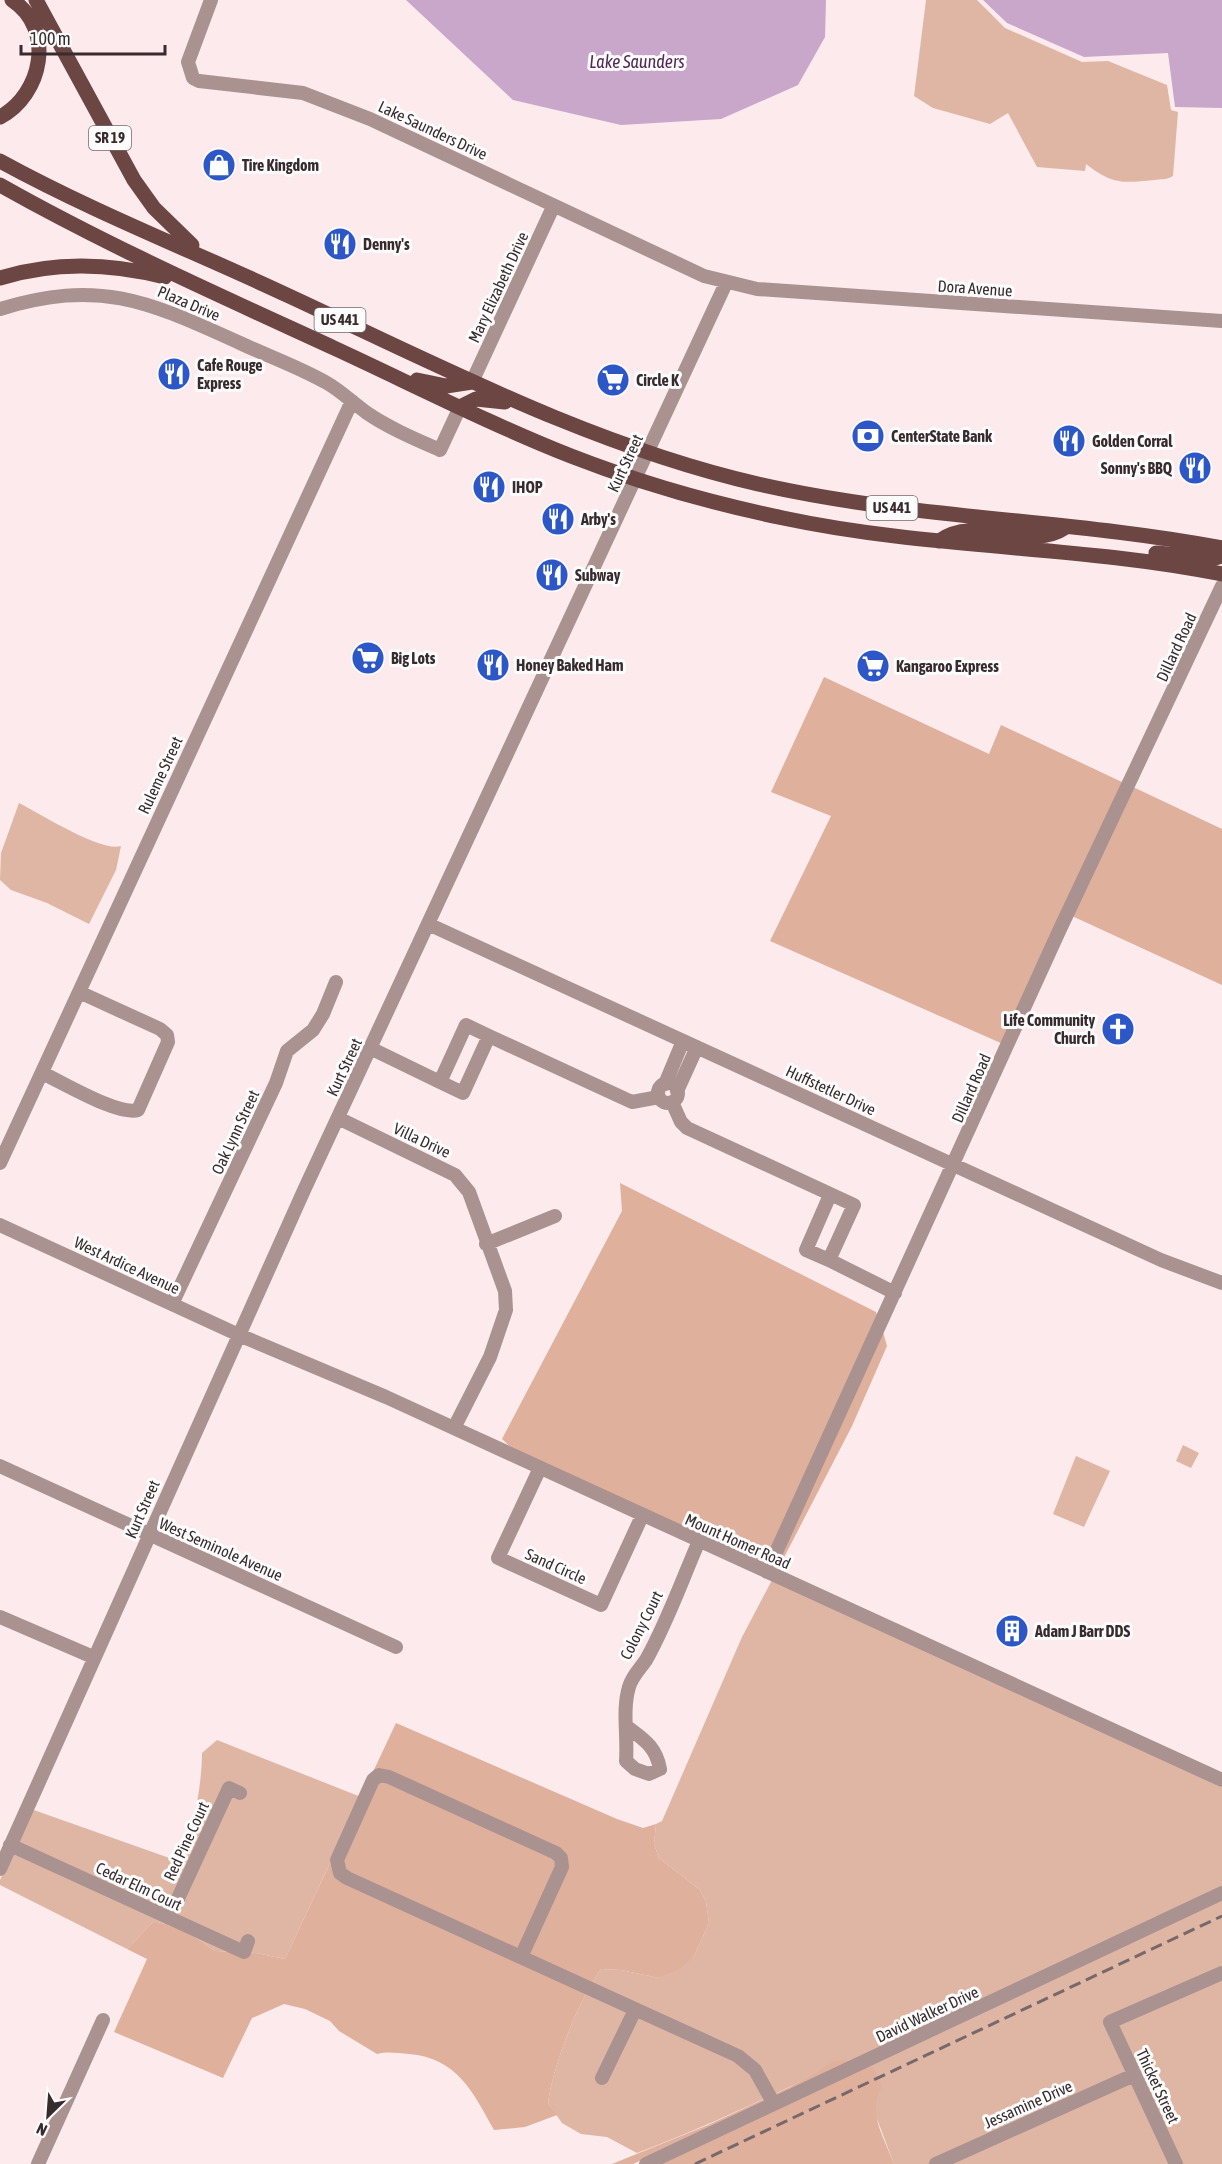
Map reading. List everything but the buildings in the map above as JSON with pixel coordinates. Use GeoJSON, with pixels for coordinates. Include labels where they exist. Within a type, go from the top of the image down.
{"type":"FeatureCollection","features":[{"type":"Feature","properties":{"kind":"main road"},"geometry":{"type":"LineString","coordinates":[[0,117],[14,109],[28,93],[39,59],[38,44],[30,21],[12,0]]}},
{"type":"Feature","properties":{"kind":"main road","name":"SR 19"},"geometry":{"type":"LineString","coordinates":[[36,0],[134,180],[161,217],[208,259]]}},
{"type":"Feature","properties":{"kind":"main road","name":"US 441"},"geometry":{"type":"LineString","coordinates":[[0,161],[472,382],[647,454],[754,483],[830,499],[1152,536],[1222,548]]}},
{"type":"Feature","properties":{"kind":"main road","name":"US 441"},"geometry":{"type":"LineString","coordinates":[[0,185],[100,239],[197,285],[460,407],[569,455],[635,480],[709,501],[811,524],[939,541],[1128,558],[1222,574]]}},
{"type":"Feature","properties":{"kind":"main road"},"geometry":{"type":"LineString","coordinates":[[0,278],[36,268],[90,265],[142,271],[197,285]]}},
{"type":"Feature","properties":{"kind":"main road"},"geometry":{"type":"LineString","coordinates":[[388,373],[446,386],[472,382]]}},
{"type":"Feature","properties":{"kind":"main road"},"geometry":{"type":"LineString","coordinates":[[460,407],[476,399],[492,399],[531,408]]}},
{"type":"Feature","properties":{"kind":"main road"},"geometry":{"type":"LineString","coordinates":[[939,541],[958,531],[1046,537],[1066,527]]}},
{"type":"Feature","properties":{"kind":"main road"},"geometry":{"type":"LineString","coordinates":[[1128,558],[1141,551],[1215,558],[1222,556]]}},
{"type":"Feature","properties":{"kind":"street","name":"Lake Saunders Drive"},"geometry":{"type":"LineString","coordinates":[[212,0],[188,62],[193,78],[199,81],[276,89],[321,98],[704,276],[726,283]]}},
{"type":"Feature","properties":{"kind":"street","name":"Mary Elizabeth Drive"},"geometry":{"type":"LineString","coordinates":[[472,382],[553,207]]}},
{"type":"Feature","properties":{"kind":"street","name":"Dora Avenue"},"geometry":{"type":"LineString","coordinates":[[726,283],[757,290],[1222,321]]}},
{"type":"Feature","properties":{"kind":"street","name":"Kurt Street"},"geometry":{"type":"LineString","coordinates":[[0,1869],[148,1534],[370,1048],[726,283]]}},
{"type":"Feature","properties":{"kind":"street","name":"Plaza Drive"},"geometry":{"type":"LineString","coordinates":[[0,309],[28,300],[64,294],[108,296],[148,303],[326,383],[352,401]]}},
{"type":"Feature","properties":{"kind":"street"},"geometry":{"type":"LineString","coordinates":[[352,401],[402,434],[440,450],[460,407]]}},
{"type":"Feature","properties":{"kind":"street","name":"Ruleme Street"},"geometry":{"type":"LineString","coordinates":[[0,1163],[352,401]]}},
{"type":"Feature","properties":{"kind":"street","name":"Dillard Road"},"geometry":{"type":"LineString","coordinates":[[767,1572],[1060,929],[1222,586]]}},
{"type":"Feature","properties":{"kind":"street","name":"Huffstetler Drive"},"geometry":{"type":"LineString","coordinates":[[428,924],[680,1047],[954,1165],[1161,1260],[1222,1283]]}},
{"type":"Feature","properties":{"kind":"street","name":"Oak Lynn Street"},"geometry":{"type":"LineString","coordinates":[[172,1304],[272,1092],[287,1051],[313,1030],[327,1007],[336,982]]}},
{"type":"Feature","properties":{"kind":"street"},"geometry":{"type":"LineString","coordinates":[[42,1073],[116,1108],[132,1112],[138,1110],[168,1042],[167,1035],[160,1029],[79,992]]}},
{"type":"Feature","properties":{"kind":"street"},"geometry":{"type":"LineString","coordinates":[[440,1082],[466,1025],[632,1102],[666,1098]]}},
{"type":"Feature","properties":{"kind":"street"},"geometry":{"type":"LineString","coordinates":[[370,1048],[463,1093],[489,1036]]}},
{"type":"Feature","properties":{"kind":"street"},"geometry":{"type":"LineString","coordinates":[[666,1098],[680,1047]]}},
{"type":"Feature","properties":{"kind":"street"},"geometry":{"type":"LineString","coordinates":[[666,1098],[694,1053]]}},
{"type":"Feature","properties":{"kind":"street"},"geometry":{"type":"LineString","coordinates":[[666,1098],[687,1128],[854,1205],[829,1260]]}},
{"type":"Feature","properties":{"kind":"street","name":"Villa Drive"},"geometry":{"type":"LineString","coordinates":[[338,1118],[455,1175],[469,1192],[505,1291],[506,1310],[490,1357],[454,1428]]}},
{"type":"Feature","properties":{"kind":"street"},"geometry":{"type":"LineString","coordinates":[[830,1194],[806,1250],[895,1293]]}},
{"type":"Feature","properties":{"kind":"street"},"geometry":{"type":"LineString","coordinates":[[486,1244],[555,1216]]}},
{"type":"Feature","properties":{"kind":"street","name":"West Ardice Avenue"},"geometry":{"type":"LineString","coordinates":[[0,1225],[239,1335]]}},
{"type":"Feature","properties":{"kind":"street","name":"Mount Homer Road"},"geometry":{"type":"LineString","coordinates":[[239,1335],[454,1428],[1222,1780]]}},
{"type":"Feature","properties":{"kind":"street","name":"West Seminole Avenue"},"geometry":{"type":"LineString","coordinates":[[0,1466],[396,1647]]}},
{"type":"Feature","properties":{"kind":"street","name":"Sand Circle"},"geometry":{"type":"LineString","coordinates":[[540,1468],[498,1558],[601,1605],[642,1516]]}},
{"type":"Feature","properties":{"kind":"street","name":"Colony Court"},"geometry":{"type":"LineString","coordinates":[[626,1726],[629,1685],[645,1660],[699,1541]]}},
{"type":"Feature","properties":{"kind":"street"},"geometry":{"type":"LineString","coordinates":[[0,1617],[93,1658]]}},
{"type":"Feature","properties":{"kind":"street"},"geometry":{"type":"LineString","coordinates":[[521,1957],[562,1867],[561,1858],[556,1853],[389,1777],[379,1775],[373,1780],[337,1860],[340,1873],[635,2010],[748,2062],[774,2104]]}},
{"type":"Feature","properties":{"kind":"street","name":"Red Pine Court"},"geometry":{"type":"LineString","coordinates":[[169,1918],[229,1788],[240,1793]]}},
{"type":"Feature","properties":{"kind":"street","name":"Cedar Elm Court"},"geometry":{"type":"LineString","coordinates":[[10,1845],[244,1952],[248,1941]]}},
{"type":"Feature","properties":{"kind":"street","name":"David Walker Drive"},"geometry":{"type":"LineString","coordinates":[[646,2164],[1222,1893]]}},
{"type":"Feature","properties":{"kind":"street","name":"Thicket Street"},"geometry":{"type":"LineString","coordinates":[[1176,2164],[1110,2022],[1222,1973]]}},
{"type":"Feature","properties":{"kind":"street"},"geometry":{"type":"LineString","coordinates":[[602,2078],[635,2010]]}},
{"type":"Feature","properties":{"kind":"street"},"geometry":{"type":"LineString","coordinates":[[38,2164],[103,2020]]}},
{"type":"Feature","properties":{"kind":"street","name":"Jessamine Drive"},"geometry":{"type":"LineString","coordinates":[[936,2164],[1134,2075]]}},
{"type":"Feature","properties":{"kind":"shaded area"},"geometry":{"type":"Polygon","coordinates":[[[926,0],[977,0],[1005,28],[1082,62],[1108,61],[1167,85],[1171,110],[1178,112],[1173,176],[1164,179],[1126,182],[1104,176],[1086,164],[1085,171],[1037,167],[1008,113],[990,124],[933,108],[914,96],[926,0]]]}},
{"type":"Feature","properties":{"kind":"shaded area"},"geometry":{"type":"Polygon","coordinates":[[[824,677],[989,754],[1001,725],[1124,783],[1003,1044],[770,941],[831,816],[771,792],[824,677]]]}},
{"type":"Feature","properties":{"kind":"shaded area"},"geometry":{"type":"Polygon","coordinates":[[[1133,787],[1222,829],[1222,985],[1072,916],[1133,787]]]}},
{"type":"Feature","properties":{"kind":"shaded area"},"geometry":{"type":"Polygon","coordinates":[[[19,803],[100,844],[112,847],[121,846],[116,870],[89,924],[47,903],[11,890],[0,880],[1,853],[19,803]]]}},
{"type":"Feature","properties":{"kind":"shaded area"},"geometry":{"type":"Polygon","coordinates":[[[620,1183],[876,1312],[878,1318],[765,1565],[515,1451],[502,1439],[622,1211],[620,1183]]]}},
{"type":"Feature","properties":{"kind":"shaded area"},"geometry":{"type":"Polygon","coordinates":[[[883,1332],[887,1346],[852,1426],[777,1571],[774,1569],[883,1332]]]}},
{"type":"Feature","properties":{"kind":"shaded area"},"geometry":{"type":"Polygon","coordinates":[[[1183,1445],[1199,1453],[1191,1468],[1176,1461],[1183,1445]]]}},
{"type":"Feature","properties":{"kind":"shaded area"},"geometry":{"type":"Polygon","coordinates":[[[1076,1456],[1110,1471],[1084,1527],[1053,1514],[1076,1456]]]}},
{"type":"Feature","properties":{"kind":"shaded area"},"geometry":{"type":"Polygon","coordinates":[[[772,1580],[1222,1787],[1222,1887],[856,2060],[827,2067],[730,2114],[637,2153],[607,2137],[581,2134],[562,2123],[548,2103],[555,2071],[575,2015],[601,1969],[621,1970],[659,1978],[694,1956],[709,1923],[706,1902],[700,1890],[659,1858],[654,1844],[656,1824],[662,1821],[742,1637],[772,1580]]]}},
{"type":"Feature","properties":{"kind":"shaded area"},"geometry":{"type":"Polygon","coordinates":[[[396,1723],[617,1819],[643,1828],[656,1824],[654,1844],[659,1858],[700,1890],[706,1902],[709,1923],[694,1956],[679,1969],[659,1978],[621,1970],[601,1969],[575,2015],[555,2071],[548,2103],[557,2115],[525,2127],[494,2130],[471,2090],[462,2079],[440,2062],[409,2054],[389,2052],[377,2054],[339,2031],[330,2021],[305,2009],[284,2004],[252,2018],[223,2078],[114,2032],[147,1959],[127,1949],[154,1921],[185,1930],[215,1951],[256,1953],[285,1959],[396,1723]]]}},
{"type":"Feature","properties":{"kind":"shaded area"},"geometry":{"type":"Polygon","coordinates":[[[217,1740],[361,1797],[285,1959],[256,1953],[215,1951],[185,1930],[154,1921],[127,1949],[0,1885],[0,1880],[31,1809],[175,1860],[182,1851],[196,1810],[202,1753],[217,1740]]]}},
{"type":"Feature","properties":{"kind":"shaded area"},"geometry":{"type":"Polygon","coordinates":[[[1222,1899],[1222,2164],[894,2164],[874,2111],[875,2098],[868,2065],[1222,1899]]]}},
{"type":"Feature","properties":{"kind":"shaded area"},"geometry":{"type":"Polygon","coordinates":[[[856,2060],[633,2164],[612,2164],[708,2125],[790,2087],[835,2061],[856,2060]]]}},
{"type":"Feature","properties":{"kind":"shaded area"},"geometry":{"type":"Polygon","coordinates":[[[868,2065],[874,2068],[882,2087],[878,2096],[876,2116],[894,2164],[658,2164],[868,2065]]]}},
{"type":"Feature","properties":{"kind":"water","name":"Lake Saunders"},"geometry":{"type":"Polygon","coordinates":[[[406,0],[826,0],[825,37],[798,85],[721,119],[621,125],[513,100],[406,0]]]}},
{"type":"Feature","properties":{"kind":"water"},"geometry":{"type":"Polygon","coordinates":[[[983,0],[1222,0],[1222,108],[1175,107],[1168,53],[1084,57],[1007,23],[983,0]]]}},
{"type":"Feature","properties":{"kind":"railway"},"geometry":{"type":"LineString","coordinates":[[695,2164],[1222,1916]]}},
{"type":"Feature","properties":{"kind":"place","name":"Tire Kingdom"},"geometry":{"type":"Point","coordinates":[219,165]}},
{"type":"Feature","properties":{"kind":"place","name":"Denny's"},"geometry":{"type":"Point","coordinates":[340,244]}},
{"type":"Feature","properties":{"kind":"place","name":"Cafe Rouge Express"},"geometry":{"type":"Point","coordinates":[174,374]}},
{"type":"Feature","properties":{"kind":"place","name":"Circle K"},"geometry":{"type":"Point","coordinates":[613,380]}},
{"type":"Feature","properties":{"kind":"place","name":"CenterState Bank"},"geometry":{"type":"Point","coordinates":[868,436]}},
{"type":"Feature","properties":{"kind":"place","name":"Golden Corral"},"geometry":{"type":"Point","coordinates":[1069,441]}},
{"type":"Feature","properties":{"kind":"place","name":"Sonny's BBQ"},"geometry":{"type":"Point","coordinates":[1195,468]}},
{"type":"Feature","properties":{"kind":"place","name":"IHOP"},"geometry":{"type":"Point","coordinates":[489,487]}},
{"type":"Feature","properties":{"kind":"place","name":"Arby's"},"geometry":{"type":"Point","coordinates":[558,519]}},
{"type":"Feature","properties":{"kind":"place","name":"Subway"},"geometry":{"type":"Point","coordinates":[552,575]}},
{"type":"Feature","properties":{"kind":"place","name":"Big Lots"},"geometry":{"type":"Point","coordinates":[368,658]}},
{"type":"Feature","properties":{"kind":"place","name":"Honey Baked Ham"},"geometry":{"type":"Point","coordinates":[493,665]}},
{"type":"Feature","properties":{"kind":"place","name":"Kangaroo Express"},"geometry":{"type":"Point","coordinates":[873,666]}},
{"type":"Feature","properties":{"kind":"place","name":"Life Community Church"},"geometry":{"type":"Point","coordinates":[1118,1029]}},
{"type":"Feature","properties":{"kind":"place","name":"Adam J Barr DDS"},"geometry":{"type":"Point","coordinates":[1012,1631]}}]}
